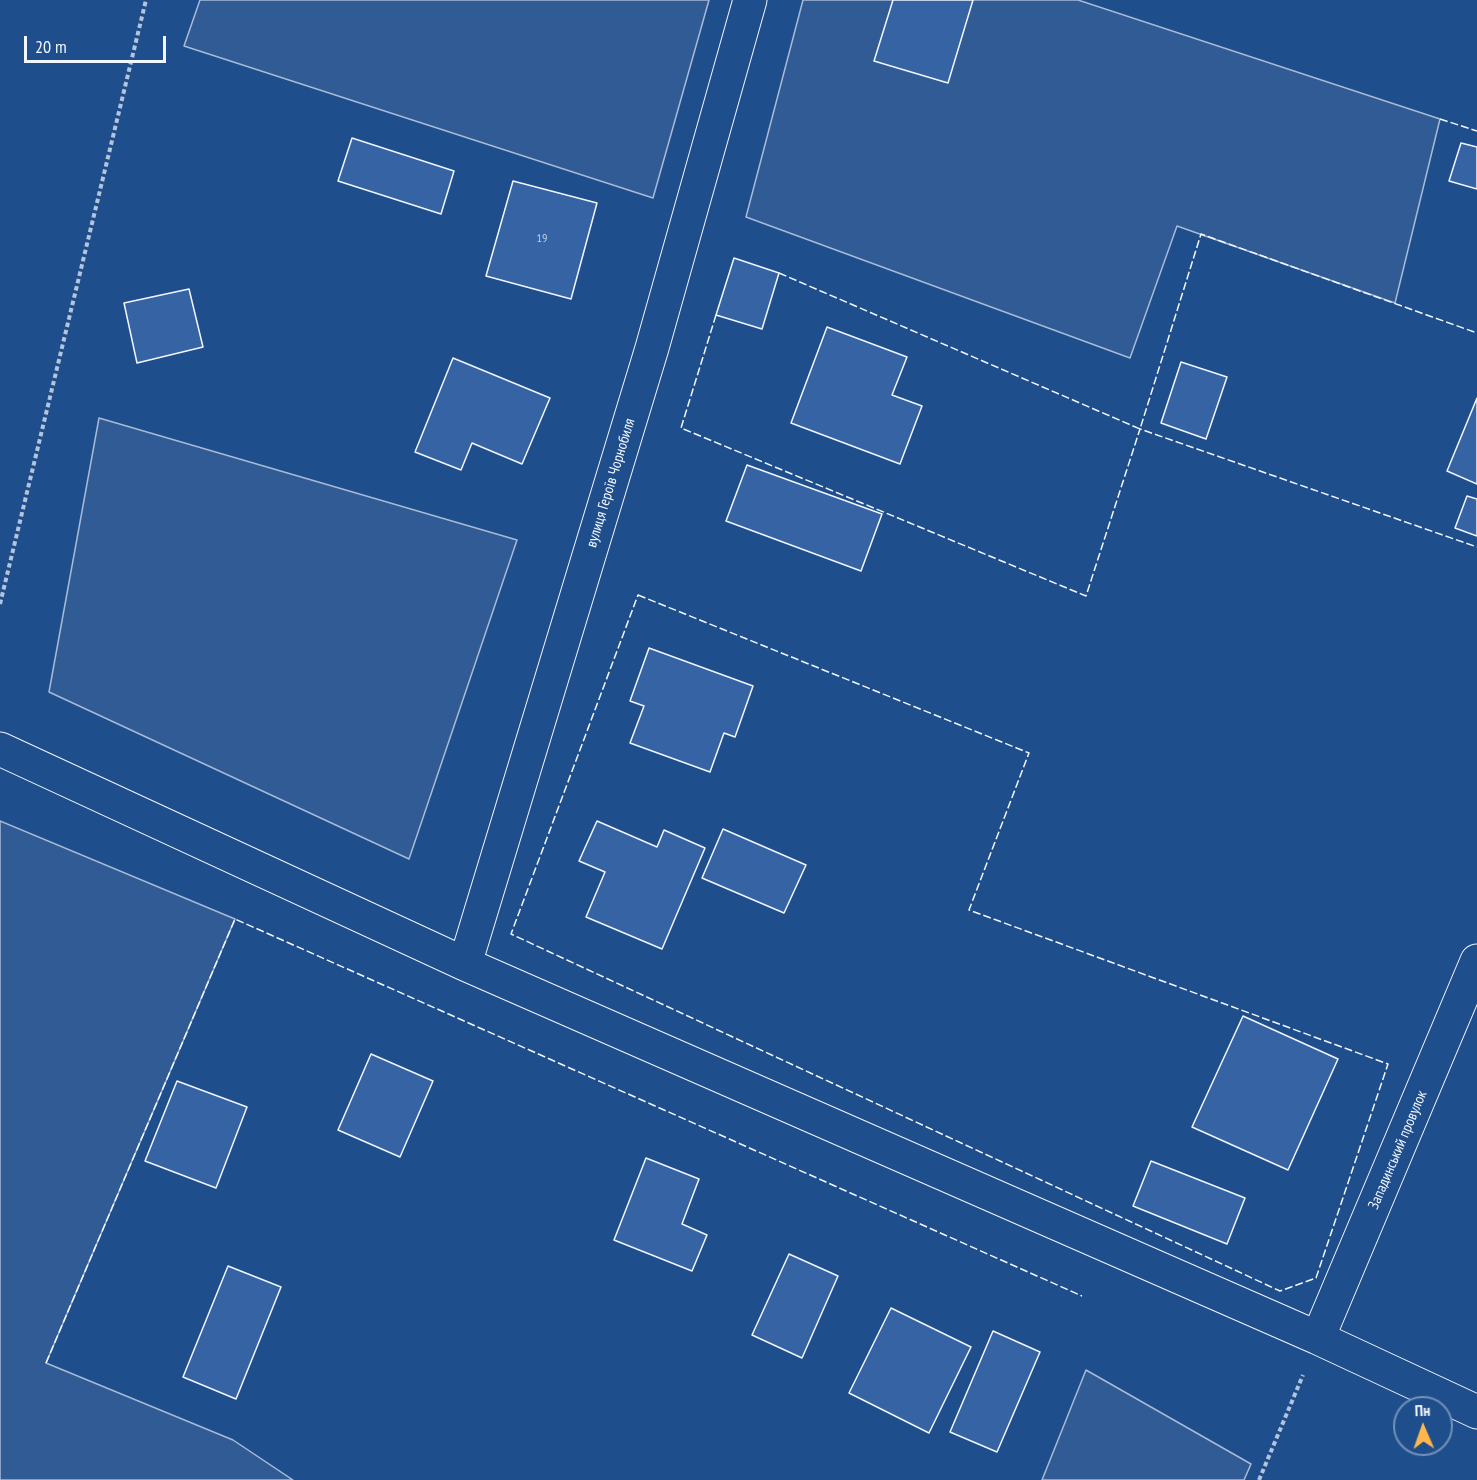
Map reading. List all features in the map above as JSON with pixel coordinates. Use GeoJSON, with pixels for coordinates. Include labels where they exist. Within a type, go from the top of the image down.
{"type":"FeatureCollection","features":[{"type":"Feature","properties":{"kind":"street","name":"вулиця Героїв Чорнобиля"},"geometry":{"type":"LineString","coordinates":[[465,964],[652,348],[750,0]]}},
{"type":"Feature","properties":{"kind":"street"},"geometry":{"type":"LineString","coordinates":[[0,749],[465,964],[1318,1338],[1477,1412]]}},
{"type":"Feature","properties":{"kind":"street","name":"Западинський провулок"},"geometry":{"type":"LineString","coordinates":[[1318,1338],[1477,961]]}},
{"type":"Feature","properties":{"kind":"path"},"geometry":{"type":"LineString","coordinates":[[0,604],[146,0]]}},
{"type":"Feature","properties":{"kind":"path"},"geometry":{"type":"LineString","coordinates":[[1259,1480],[1318,1338]]}},
{"type":"Feature","properties":{"kind":"shaded area"},"geometry":{"type":"Polygon","coordinates":[[[200,0],[709,0],[653,198],[184,46],[200,0]]]}},
{"type":"Feature","properties":{"kind":"shaded area"},"geometry":{"type":"Polygon","coordinates":[[[803,0],[1078,0],[1440,119],[1395,303],[1177,226],[1130,358],[746,217],[803,0]]]}},
{"type":"Feature","properties":{"kind":"shaded area"},"geometry":{"type":"Polygon","coordinates":[[[99,418],[517,540],[409,859],[49,692],[99,418]]]}},
{"type":"Feature","properties":{"kind":"shaded area"},"geometry":{"type":"Polygon","coordinates":[[[0,821],[235,919],[46,1363],[233,1440],[293,1480],[0,1480],[0,821]]]}},
{"type":"Feature","properties":{"kind":"shaded area"},"geometry":{"type":"Polygon","coordinates":[[[1086,1370],[1251,1464],[1244,1480],[1042,1480],[1086,1370]]]}},
{"type":"Feature","properties":{"kind":"building"},"geometry":{"type":"Polygon","coordinates":[[[893,0],[973,0],[948,83],[874,61],[893,0]]]}},
{"type":"Feature","properties":{"kind":"building"},"geometry":{"type":"Polygon","coordinates":[[[352,138],[454,171],[441,214],[338,181],[352,138]]]}},
{"type":"Feature","properties":{"kind":"building"},"geometry":{"type":"Polygon","coordinates":[[[1461,143],[1477,147],[1477,189],[1449,181],[1461,143]]]}},
{"type":"Feature","properties":{"kind":"building"},"geometry":{"type":"Polygon","coordinates":[[[513,181],[597,203],[571,299],[486,276],[513,181]]]}},
{"type":"Feature","properties":{"kind":"building"},"geometry":{"type":"Polygon","coordinates":[[[734,258],[779,273],[762,329],[716,315],[734,258]]]}},
{"type":"Feature","properties":{"kind":"building"},"geometry":{"type":"Polygon","coordinates":[[[189,289],[203,347],[137,363],[124,303],[189,289]]]}},
{"type":"Feature","properties":{"kind":"building"},"geometry":{"type":"Polygon","coordinates":[[[827,327],[907,357],[892,395],[922,406],[900,464],[791,423],[827,327]]]}},
{"type":"Feature","properties":{"kind":"building"},"geometry":{"type":"Polygon","coordinates":[[[453,358],[550,398],[522,464],[472,443],[461,470],[415,452],[453,358]]]}},
{"type":"Feature","properties":{"kind":"building"},"geometry":{"type":"Polygon","coordinates":[[[1181,362],[1227,377],[1206,439],[1161,423],[1181,362]]]}},
{"type":"Feature","properties":{"kind":"building"},"geometry":{"type":"Polygon","coordinates":[[[1477,398],[1477,484],[1447,471],[1477,398]]]}},
{"type":"Feature","properties":{"kind":"building"},"geometry":{"type":"Polygon","coordinates":[[[747,465],[882,514],[861,571],[726,521],[747,465]]]}},
{"type":"Feature","properties":{"kind":"building"},"geometry":{"type":"Polygon","coordinates":[[[1467,496],[1477,499],[1477,536],[1455,528],[1467,496]]]}},
{"type":"Feature","properties":{"kind":"building"},"geometry":{"type":"Polygon","coordinates":[[[649,648],[753,686],[735,737],[724,733],[710,772],[630,743],[644,706],[630,701],[649,648]]]}},
{"type":"Feature","properties":{"kind":"building"},"geometry":{"type":"Polygon","coordinates":[[[597,821],[657,847],[664,830],[705,848],[662,949],[586,917],[605,872],[579,861],[597,821]]]}},
{"type":"Feature","properties":{"kind":"building"},"geometry":{"type":"Polygon","coordinates":[[[723,829],[806,865],[784,913],[702,878],[723,829]]]}},
{"type":"Feature","properties":{"kind":"building"},"geometry":{"type":"Polygon","coordinates":[[[1243,1016],[1338,1059],[1288,1170],[1192,1127],[1243,1016]]]}},
{"type":"Feature","properties":{"kind":"building"},"geometry":{"type":"Polygon","coordinates":[[[371,1054],[433,1081],[400,1157],[338,1130],[371,1054]]]}},
{"type":"Feature","properties":{"kind":"building"},"geometry":{"type":"Polygon","coordinates":[[[177,1081],[247,1107],[216,1188],[145,1161],[177,1081]]]}},
{"type":"Feature","properties":{"kind":"building"},"geometry":{"type":"Polygon","coordinates":[[[646,1158],[699,1179],[682,1224],[707,1235],[692,1271],[614,1240],[646,1158]]]}},
{"type":"Feature","properties":{"kind":"building"},"geometry":{"type":"Polygon","coordinates":[[[1151,1161],[1245,1198],[1227,1244],[1133,1206],[1151,1161]]]}},
{"type":"Feature","properties":{"kind":"building"},"geometry":{"type":"Polygon","coordinates":[[[789,1254],[838,1276],[802,1358],[752,1335],[789,1254]]]}},
{"type":"Feature","properties":{"kind":"building"},"geometry":{"type":"Polygon","coordinates":[[[228,1266],[281,1287],[236,1399],[183,1377],[228,1266]]]}},
{"type":"Feature","properties":{"kind":"building"},"geometry":{"type":"Polygon","coordinates":[[[891,1308],[971,1347],[929,1433],[849,1393],[891,1308]]]}},
{"type":"Feature","properties":{"kind":"building"},"geometry":{"type":"Polygon","coordinates":[[[993,1331],[1040,1352],[997,1452],[950,1432],[993,1331]]]}},
{"type":"Feature","properties":{"kind":"fence"},"geometry":{"type":"LineString","coordinates":[[1440,119],[1477,131]]}},
{"type":"Feature","properties":{"kind":"fence"},"geometry":{"type":"LineString","coordinates":[[779,273],[1140,429],[1201,234],[1477,333]]}},
{"type":"Feature","properties":{"kind":"fence"},"geometry":{"type":"LineString","coordinates":[[716,315],[681,428],[1086,596],[1140,429],[1477,547]]}},
{"type":"Feature","properties":{"kind":"fence"},"geometry":{"type":"LineString","coordinates":[[638,595],[1029,753],[969,910],[1388,1064],[1316,1278],[1280,1291],[511,934],[638,595]]}},
{"type":"Feature","properties":{"kind":"fence"},"geometry":{"type":"LineString","coordinates":[[46,1363],[235,919],[1082,1296]]}}]}
